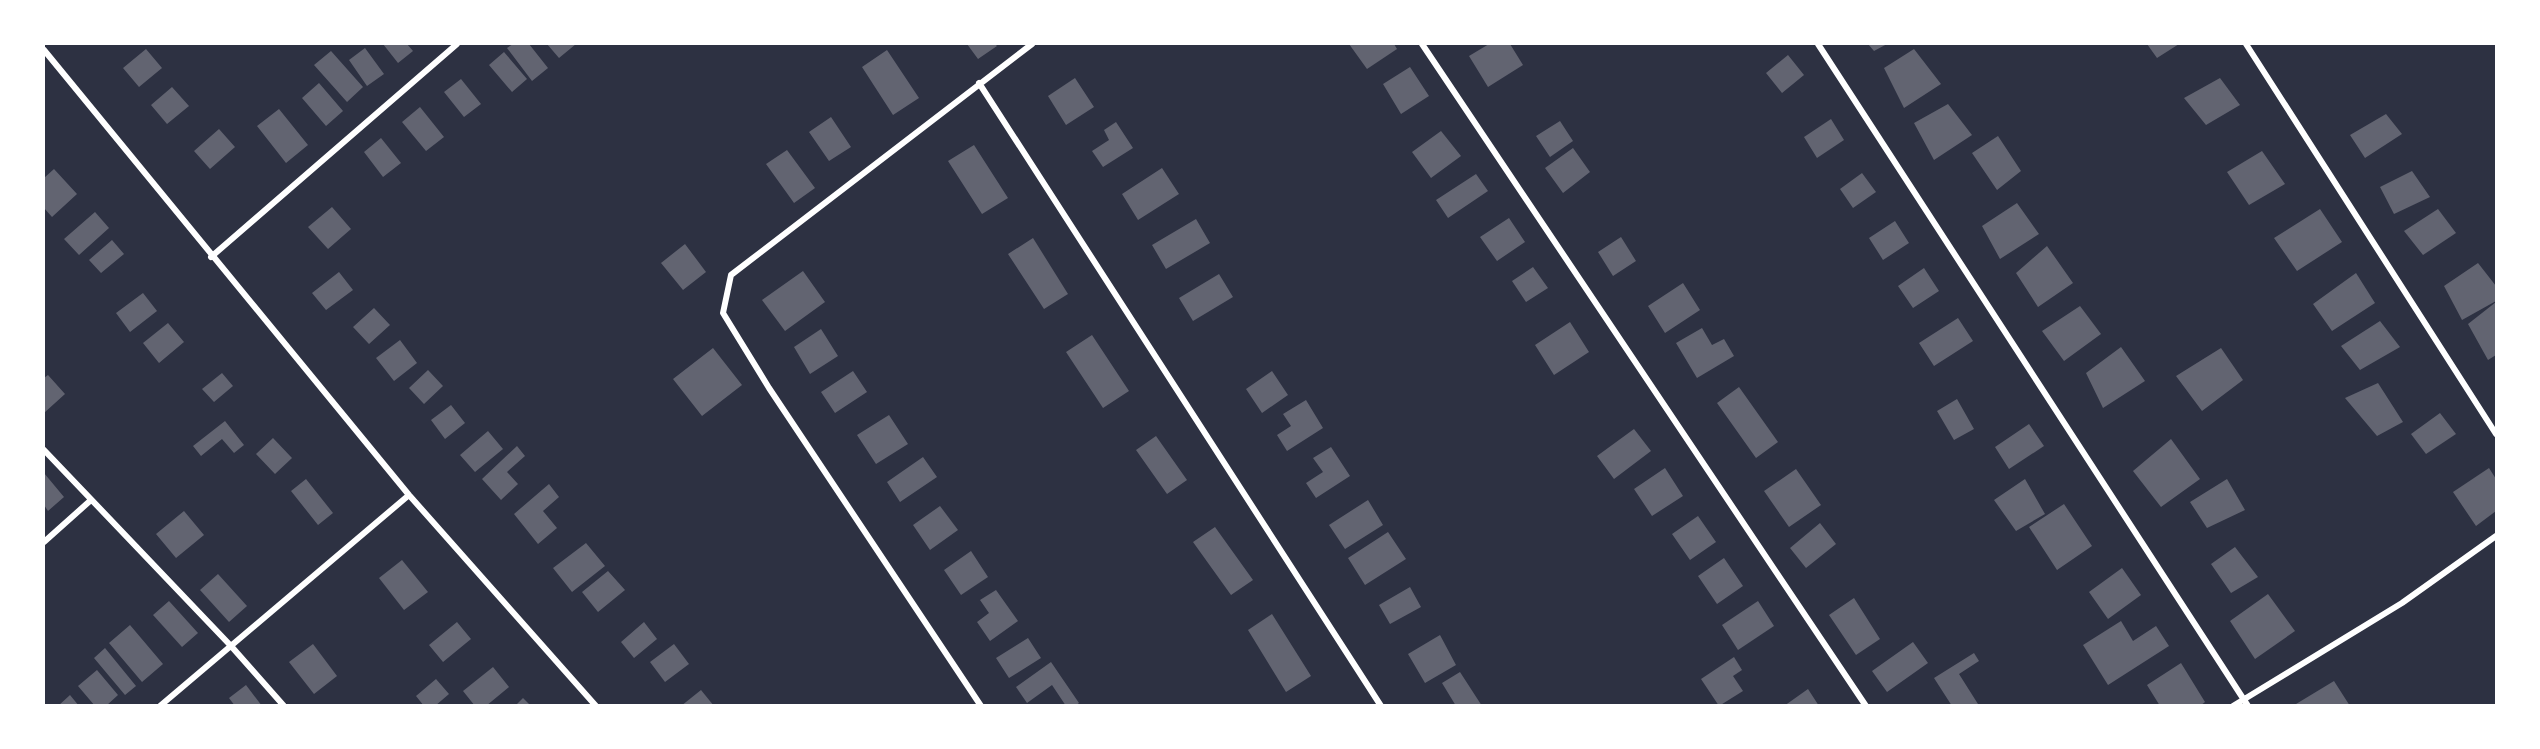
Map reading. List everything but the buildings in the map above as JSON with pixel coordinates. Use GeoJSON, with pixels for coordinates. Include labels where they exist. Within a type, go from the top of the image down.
{"type":"FeatureCollection","features":[{"type":"Feature","properties":{"kind":"street"},"geometry":{"type":"LineString","coordinates":[[211,257],[457,44]]}},
{"type":"Feature","properties":{"kind":"street"},"geometry":{"type":"LineString","coordinates":[[981,705],[776,398],[723,313],[730,274],[1032,44]]}},
{"type":"Feature","properties":{"kind":"street"},"geometry":{"type":"LineString","coordinates":[[1422,44],[1866,705]]}},
{"type":"Feature","properties":{"kind":"street"},"geometry":{"type":"LineString","coordinates":[[1818,44],[2248,705]]}},
{"type":"Feature","properties":{"kind":"street"},"geometry":{"type":"LineString","coordinates":[[2246,44],[2496,434]]}},
{"type":"Feature","properties":{"kind":"street"},"geometry":{"type":"LineString","coordinates":[[44,50],[211,257],[409,495],[596,705]]}},
{"type":"Feature","properties":{"kind":"street"},"geometry":{"type":"LineString","coordinates":[[979,83],[1381,705]]}},
{"type":"Feature","properties":{"kind":"street"},"geometry":{"type":"LineString","coordinates":[[44,450],[231,646],[284,705]]}},
{"type":"Feature","properties":{"kind":"street"},"geometry":{"type":"LineString","coordinates":[[160,705],[409,495]]}},
{"type":"Feature","properties":{"kind":"street"},"geometry":{"type":"LineString","coordinates":[[44,542],[91,500]]}},
{"type":"Feature","properties":{"kind":"street"},"geometry":{"type":"LineString","coordinates":[[2233,705],[2402,603],[2496,536]]}}]}
